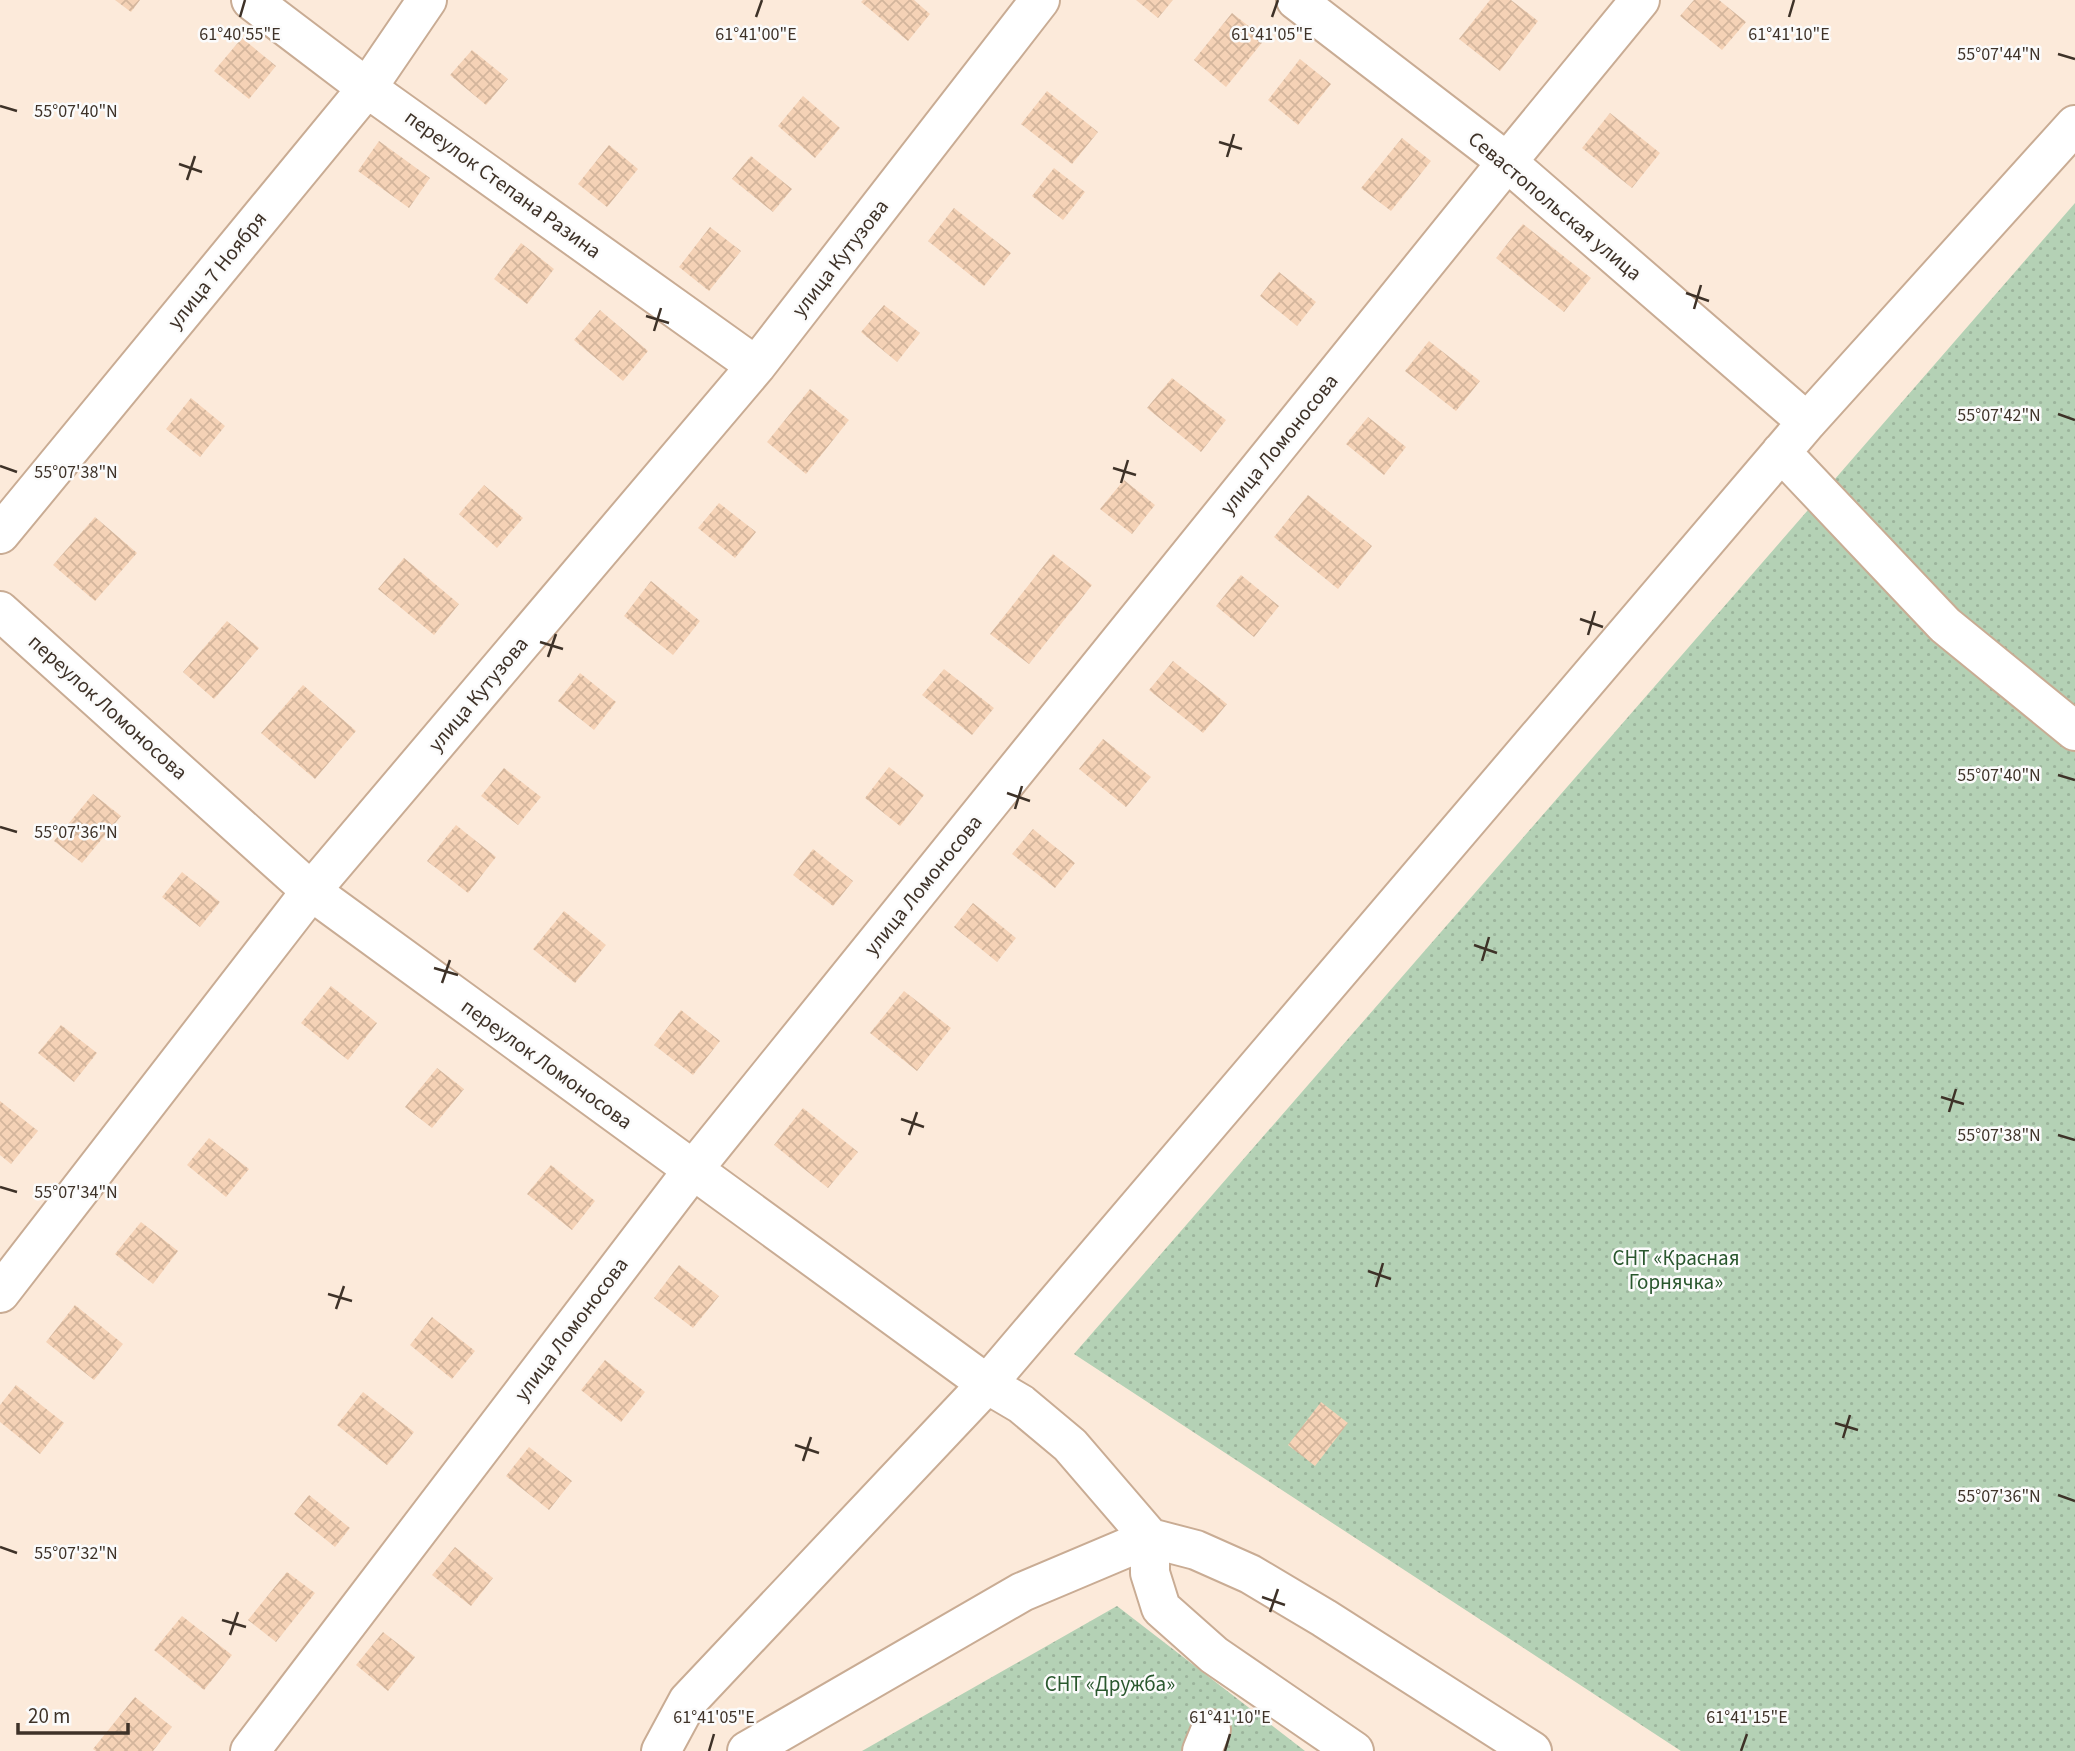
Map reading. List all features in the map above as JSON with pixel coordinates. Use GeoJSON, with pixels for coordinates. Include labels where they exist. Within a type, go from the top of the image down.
{"type":"FeatureCollection","features":[{"type":"Feature","properties":{"kind":"street","name":"переулок Степана Разина"},"geometry":{"type":"LineString","coordinates":[[251,0],[367,88],[756,366]]}},
{"type":"Feature","properties":{"kind":"street","name":"улица 7 Ноября"},"geometry":{"type":"LineString","coordinates":[[0,534],[367,88],[427,0]]}},
{"type":"Feature","properties":{"kind":"street","name":"улица Кутузова"},"geometry":{"type":"LineString","coordinates":[[0,1293],[311,891],[756,366],[1040,0]]}},
{"type":"Feature","properties":{"kind":"street","name":"Севастопольская улица"},"geometry":{"type":"LineString","coordinates":[[1296,0],[1507,162],[1807,422]]}},
{"type":"Feature","properties":{"kind":"street","name":"улица Ломоносова"},"geometry":{"type":"LineString","coordinates":[[250,1751],[692,1171],[1640,0]]}},
{"type":"Feature","properties":{"kind":"street"},"geometry":{"type":"LineString","coordinates":[[661,1751],[688,1701],[987,1384],[1781,452],[2075,125]]}},
{"type":"Feature","properties":{"kind":"street"},"geometry":{"type":"LineString","coordinates":[[1781,452],[1945,625],[2075,731]]}},
{"type":"Feature","properties":{"kind":"street","name":"переулок Ломоносова"},"geometry":{"type":"LineString","coordinates":[[0,611],[311,891],[692,1171],[987,1384],[1021,1404],[1070,1445],[1150,1538]]}},
{"type":"Feature","properties":{"kind":"street"},"geometry":{"type":"LineString","coordinates":[[747,1751],[1023,1592],[1150,1538],[1196,1550],[1250,1574],[1532,1751]]}},
{"type":"Feature","properties":{"kind":"street"},"geometry":{"type":"LineString","coordinates":[[1150,1538],[1150,1573],[1161,1608],[1214,1656],[1354,1751]]}},
{"type":"Feature","properties":{"kind":"green space","name":"СНТ «Красная Горнячка»"},"geometry":{"type":"Polygon","coordinates":[[[2075,203],[2075,1751],[1681,1751],[1074,1354],[2075,203]]]}},
{"type":"Feature","properties":{"kind":"green space","name":"СНТ «Дружба»"},"geometry":{"type":"Polygon","coordinates":[[[1117,1606],[1305,1751],[862,1751],[1117,1606]]]}},
{"type":"Feature","properties":{"kind":"building"},"geometry":{"type":"Polygon","coordinates":[[[115,0],[140,0],[131,12],[115,0]]]}},
{"type":"Feature","properties":{"kind":"building"},"geometry":{"type":"Polygon","coordinates":[[[914,0],[930,14],[908,41],[861,2],[914,0]]]}},
{"type":"Feature","properties":{"kind":"building"},"geometry":{"type":"Polygon","coordinates":[[[1136,0],[1173,0],[1158,18],[1136,0]]]}},
{"type":"Feature","properties":{"kind":"building"},"geometry":{"type":"Polygon","coordinates":[[[1490,0],[1511,0],[1538,21],[1500,71],[1459,39],[1490,0]]]}},
{"type":"Feature","properties":{"kind":"building"},"geometry":{"type":"Polygon","coordinates":[[[1694,0],[1719,0],[1746,22],[1722,50],[1680,16],[1694,0]]]}},
{"type":"Feature","properties":{"kind":"building"},"geometry":{"type":"Polygon","coordinates":[[[1232,13],[1265,39],[1226,87],[1194,60],[1232,13]]]}},
{"type":"Feature","properties":{"kind":"building"},"geometry":{"type":"Polygon","coordinates":[[[242,38],[276,66],[249,99],[214,71],[242,38]]]}},
{"type":"Feature","properties":{"kind":"building"},"geometry":{"type":"Polygon","coordinates":[[[472,50],[508,79],[486,105],[450,75],[472,50]]]}},
{"type":"Feature","properties":{"kind":"building"},"geometry":{"type":"Polygon","coordinates":[[[1300,59],[1331,84],[1298,125],[1268,100],[1300,59]]]}},
{"type":"Feature","properties":{"kind":"building"},"geometry":{"type":"Polygon","coordinates":[[[1047,91],[1098,132],[1072,164],[1021,124],[1047,91]]]}},
{"type":"Feature","properties":{"kind":"building"},"geometry":{"type":"Polygon","coordinates":[[[803,96],[840,128],[815,158],[778,126],[803,96]]]}},
{"type":"Feature","properties":{"kind":"building"},"geometry":{"type":"Polygon","coordinates":[[[1610,113],[1660,153],[1632,188],[1582,148],[1610,113]]]}},
{"type":"Feature","properties":{"kind":"building"},"geometry":{"type":"Polygon","coordinates":[[[1402,138],[1431,161],[1391,211],[1361,188],[1402,138]]]}},
{"type":"Feature","properties":{"kind":"building"},"geometry":{"type":"Polygon","coordinates":[[[379,141],[430,178],[409,208],[358,171],[379,141]]]}},
{"type":"Feature","properties":{"kind":"building"},"geometry":{"type":"Polygon","coordinates":[[[609,145],[638,169],[607,207],[578,184],[609,145]]]}},
{"type":"Feature","properties":{"kind":"building"},"geometry":{"type":"Polygon","coordinates":[[[751,156],[792,189],[773,212],[732,179],[751,156]]]}},
{"type":"Feature","properties":{"kind":"building"},"geometry":{"type":"Polygon","coordinates":[[[1054,168],[1085,192],[1063,220],[1032,196],[1054,168]]]}},
{"type":"Feature","properties":{"kind":"building"},"geometry":{"type":"Polygon","coordinates":[[[954,208],[1011,253],[984,286],[928,241],[954,208]]]}},
{"type":"Feature","properties":{"kind":"building"},"geometry":{"type":"Polygon","coordinates":[[[1523,224],[1591,278],[1564,312],[1496,258],[1523,224]]]}},
{"type":"Feature","properties":{"kind":"building"},"geometry":{"type":"Polygon","coordinates":[[[710,227],[741,251],[709,291],[679,267],[710,227]]]}},
{"type":"Feature","properties":{"kind":"building"},"geometry":{"type":"Polygon","coordinates":[[[521,243],[554,269],[527,304],[494,279],[521,243]]]}},
{"type":"Feature","properties":{"kind":"building"},"geometry":{"type":"Polygon","coordinates":[[[1279,272],[1316,302],[1297,326],[1260,296],[1279,272]]]}},
{"type":"Feature","properties":{"kind":"building"},"geometry":{"type":"Polygon","coordinates":[[[884,305],[920,333],[897,362],[861,332],[884,305]]]}},
{"type":"Feature","properties":{"kind":"building"},"geometry":{"type":"Polygon","coordinates":[[[600,310],[648,351],[623,381],[574,340],[600,310]]]}},
{"type":"Feature","properties":{"kind":"building"},"geometry":{"type":"Polygon","coordinates":[[[1429,341],[1480,381],[1456,411],[1405,371],[1429,341]]]}},
{"type":"Feature","properties":{"kind":"building"},"geometry":{"type":"Polygon","coordinates":[[[1172,378],[1226,420],[1201,452],[1147,408],[1172,378]]]}},
{"type":"Feature","properties":{"kind":"building"},"geometry":{"type":"Polygon","coordinates":[[[810,389],[849,420],[806,474],[767,442],[810,389]]]}},
{"type":"Feature","properties":{"kind":"building"},"geometry":{"type":"Polygon","coordinates":[[[191,398],[225,426],[200,457],[166,429],[191,398]]]}},
{"type":"Feature","properties":{"kind":"building"},"geometry":{"type":"Polygon","coordinates":[[[1368,417],[1406,447],[1384,475],[1346,444],[1368,417]]]}},
{"type":"Feature","properties":{"kind":"building"},"geometry":{"type":"Polygon","coordinates":[[[1124,480],[1155,505],[1132,534],[1100,509],[1124,480]]]}},
{"type":"Feature","properties":{"kind":"building"},"geometry":{"type":"Polygon","coordinates":[[[484,485],[523,518],[497,548],[459,514],[484,485]]]}},
{"type":"Feature","properties":{"kind":"building"},"geometry":{"type":"Polygon","coordinates":[[[1308,495],[1372,546],[1338,589],[1274,537],[1308,495]]]}},
{"type":"Feature","properties":{"kind":"building"},"geometry":{"type":"Polygon","coordinates":[[[719,503],[756,532],[735,558],[698,528],[719,503]]]}},
{"type":"Feature","properties":{"kind":"building"},"geometry":{"type":"Polygon","coordinates":[[[95,517],[137,553],[95,601],[53,565],[95,517]]]}},
{"type":"Feature","properties":{"kind":"building"},"geometry":{"type":"Polygon","coordinates":[[[1053,554],[1092,585],[1029,664],[990,634],[1053,554]]]}},
{"type":"Feature","properties":{"kind":"building"},"geometry":{"type":"Polygon","coordinates":[[[404,558],[459,604],[434,635],[378,589],[404,558]]]}},
{"type":"Feature","properties":{"kind":"building"},"geometry":{"type":"Polygon","coordinates":[[[1241,575],[1279,606],[1254,637],[1216,606],[1241,575]]]}},
{"type":"Feature","properties":{"kind":"building"},"geometry":{"type":"Polygon","coordinates":[[[651,581],[700,621],[673,655],[624,616],[651,581]]]}},
{"type":"Feature","properties":{"kind":"building"},"geometry":{"type":"Polygon","coordinates":[[[227,621],[259,648],[214,699],[183,672],[227,621]]]}},
{"type":"Feature","properties":{"kind":"building"},"geometry":{"type":"Polygon","coordinates":[[[1173,661],[1227,704],[1203,733],[1149,690],[1173,661]]]}},
{"type":"Feature","properties":{"kind":"building"},"geometry":{"type":"Polygon","coordinates":[[[944,669],[994,708],[972,735],[922,695],[944,669]]]}},
{"type":"Feature","properties":{"kind":"building"},"geometry":{"type":"Polygon","coordinates":[[[580,673],[616,702],[594,730],[558,701],[580,673]]]}},
{"type":"Feature","properties":{"kind":"building"},"geometry":{"type":"Polygon","coordinates":[[[303,685],[356,731],[315,779],[261,733],[303,685]]]}},
{"type":"Feature","properties":{"kind":"building"},"geometry":{"type":"Polygon","coordinates":[[[1103,739],[1151,777],[1126,807],[1079,769],[1103,739]]]}},
{"type":"Feature","properties":{"kind":"building"},"geometry":{"type":"Polygon","coordinates":[[[889,767],[924,795],[900,826],[865,798],[889,767]]]}},
{"type":"Feature","properties":{"kind":"building"},"geometry":{"type":"Polygon","coordinates":[[[504,768],[541,797],[518,825],[481,796],[504,768]]]}},
{"type":"Feature","properties":{"kind":"building"},"geometry":{"type":"Polygon","coordinates":[[[93,794],[121,816],[82,863],[54,841],[93,794]]]}},
{"type":"Feature","properties":{"kind":"building"},"geometry":{"type":"Polygon","coordinates":[[[456,825],[496,857],[468,893],[427,861],[456,825]]]}},
{"type":"Feature","properties":{"kind":"building"},"geometry":{"type":"Polygon","coordinates":[[[1033,829],[1075,863],[1055,888],[1012,854],[1033,829]]]}},
{"type":"Feature","properties":{"kind":"building"},"geometry":{"type":"Polygon","coordinates":[[[813,849],[853,881],[833,906],[793,875],[813,849]]]}},
{"type":"Feature","properties":{"kind":"building"},"geometry":{"type":"Polygon","coordinates":[[[182,872],[220,902],[200,927],[162,897],[182,872]]]}},
{"type":"Feature","properties":{"kind":"building"},"geometry":{"type":"Polygon","coordinates":[[[973,903],[1016,938],[997,962],[954,927],[973,903]]]}},
{"type":"Feature","properties":{"kind":"building"},"geometry":{"type":"Polygon","coordinates":[[[564,911],[606,945],[575,983],[533,949],[564,911]]]}},
{"type":"Feature","properties":{"kind":"building"},"geometry":{"type":"Polygon","coordinates":[[[331,986],[377,1023],[348,1060],[301,1023],[331,986]]]}},
{"type":"Feature","properties":{"kind":"building"},"geometry":{"type":"Polygon","coordinates":[[[904,991],[951,1028],[917,1071],[870,1033],[904,991]]]}},
{"type":"Feature","properties":{"kind":"building"},"geometry":{"type":"Polygon","coordinates":[[[681,1010],[720,1041],[693,1075],[654,1045],[681,1010]]]}},
{"type":"Feature","properties":{"kind":"building"},"geometry":{"type":"Polygon","coordinates":[[[61,1025],[97,1053],[74,1082],[38,1053],[61,1025]]]}},
{"type":"Feature","properties":{"kind":"building"},"geometry":{"type":"Polygon","coordinates":[[[437,1068],[464,1089],[432,1128],[405,1107],[437,1068]]]}},
{"type":"Feature","properties":{"kind":"building"},"geometry":{"type":"Polygon","coordinates":[[[0,1101],[38,1131],[11,1164],[0,1155],[0,1101]]]}},
{"type":"Feature","properties":{"kind":"building"},"geometry":{"type":"Polygon","coordinates":[[[803,1108],[858,1152],[828,1188],[774,1145],[803,1108]]]}},
{"type":"Feature","properties":{"kind":"building"},"geometry":{"type":"Polygon","coordinates":[[[209,1138],[249,1169],[226,1197],[187,1165],[209,1138]]]}},
{"type":"Feature","properties":{"kind":"building"},"geometry":{"type":"Polygon","coordinates":[[[551,1165],[595,1201],[572,1230],[527,1194],[551,1165]]]}},
{"type":"Feature","properties":{"kind":"building"},"geometry":{"type":"Polygon","coordinates":[[[141,1222],[178,1251],[153,1284],[115,1254],[141,1222]]]}},
{"type":"Feature","properties":{"kind":"building"},"geometry":{"type":"Polygon","coordinates":[[[679,1265],[719,1296],[693,1328],[654,1298],[679,1265]]]}},
{"type":"Feature","properties":{"kind":"building"},"geometry":{"type":"Polygon","coordinates":[[[75,1305],[123,1344],[94,1380],[46,1342],[75,1305]]]}},
{"type":"Feature","properties":{"kind":"building"},"geometry":{"type":"Polygon","coordinates":[[[432,1317],[475,1351],[452,1379],[410,1345],[432,1317]]]}},
{"type":"Feature","properties":{"kind":"building"},"geometry":{"type":"Polygon","coordinates":[[[605,1360],[645,1392],[621,1422],[581,1390],[605,1360]]]}},
{"type":"Feature","properties":{"kind":"building"},"geometry":{"type":"Polygon","coordinates":[[[16,1385],[64,1423],[40,1454],[0,1422],[0,1405],[16,1385]]]}},
{"type":"Feature","properties":{"kind":"building"},"geometry":{"type":"Polygon","coordinates":[[[363,1392],[414,1432],[387,1465],[337,1425],[363,1392]]]}},
{"type":"Feature","properties":{"kind":"building"},"geometry":{"type":"Polygon","coordinates":[[[1321,1402],[1348,1423],[1315,1466],[1288,1445],[1321,1402]]]}},
{"type":"Feature","properties":{"kind":"building"},"geometry":{"type":"Polygon","coordinates":[[[529,1447],[572,1481],[549,1510],[506,1476],[529,1447]]]}},
{"type":"Feature","properties":{"kind":"building"},"geometry":{"type":"Polygon","coordinates":[[[309,1495],[350,1528],[335,1547],[294,1514],[309,1495]]]}},
{"type":"Feature","properties":{"kind":"building"},"geometry":{"type":"Polygon","coordinates":[[[455,1547],[493,1578],[471,1606],[432,1575],[455,1547]]]}},
{"type":"Feature","properties":{"kind":"building"},"geometry":{"type":"Polygon","coordinates":[[[287,1572],[315,1593],[276,1642],[248,1620],[287,1572]]]}},
{"type":"Feature","properties":{"kind":"building"},"geometry":{"type":"Polygon","coordinates":[[[182,1616],[232,1655],[204,1690],[154,1650],[182,1616]]]}},
{"type":"Feature","properties":{"kind":"building"},"geometry":{"type":"Polygon","coordinates":[[[383,1632],[415,1657],[388,1691],[356,1665],[383,1632]]]}},
{"type":"Feature","properties":{"kind":"building"},"geometry":{"type":"Polygon","coordinates":[[[135,1697],[172,1727],[153,1751],[93,1749],[135,1697]]]}}]}
